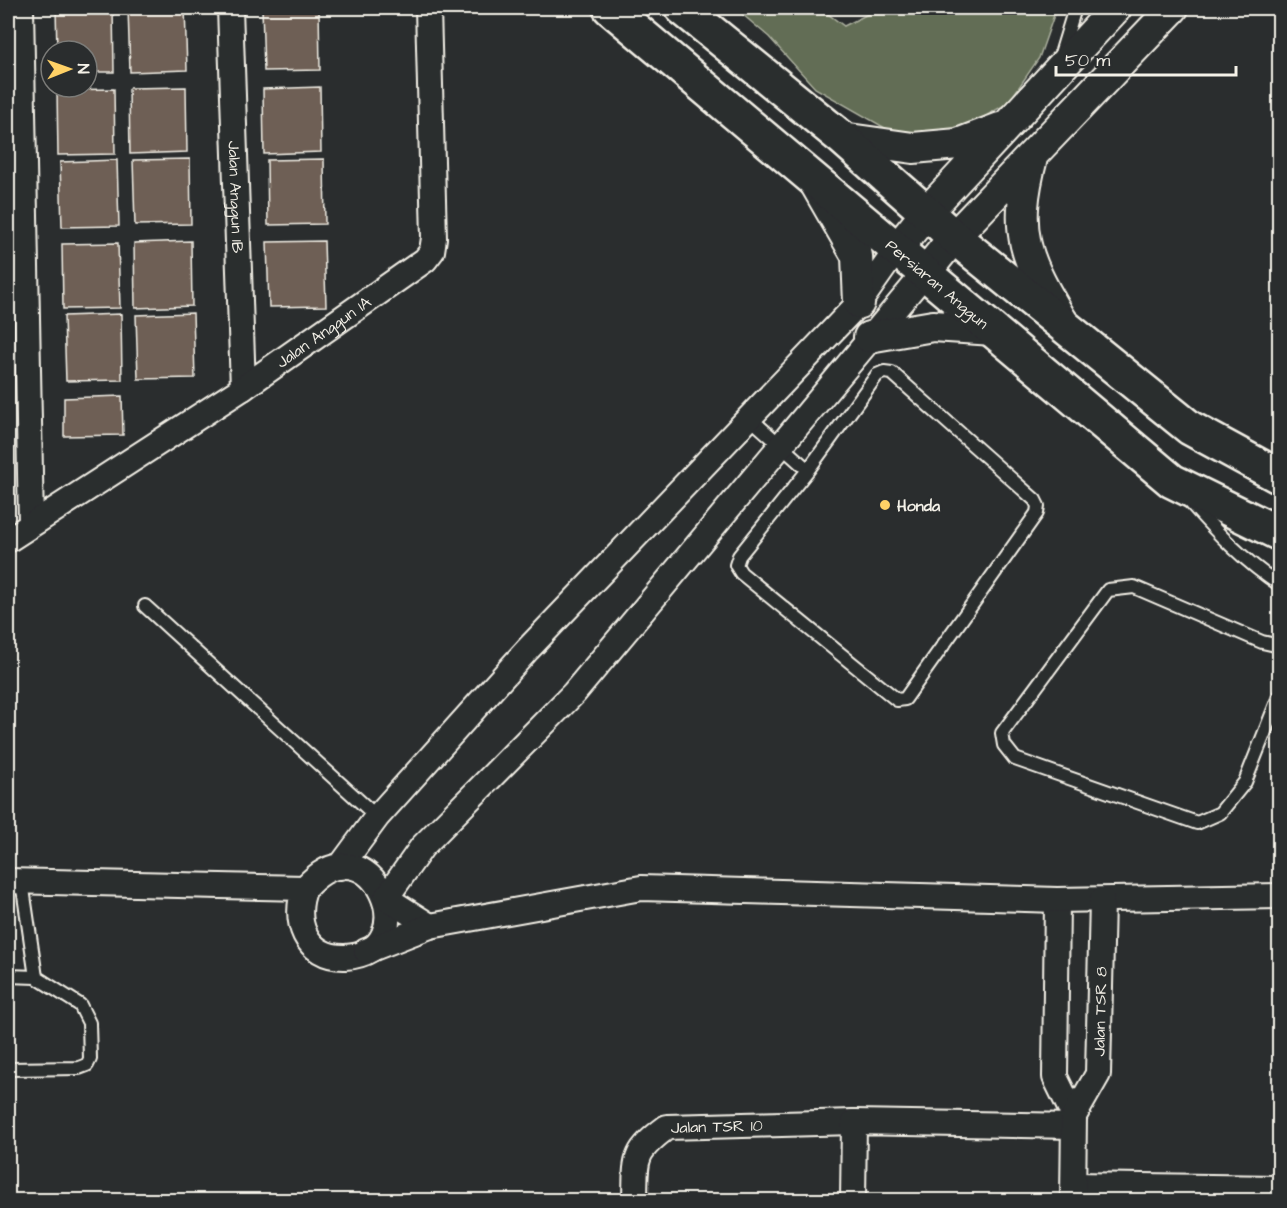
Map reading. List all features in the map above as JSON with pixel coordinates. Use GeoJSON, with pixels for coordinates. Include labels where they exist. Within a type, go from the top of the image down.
{"type":"FeatureCollection","features":[{"type":"Feature","properties":{"kind":"main road","name":"Persiaran Anggun"},"geometry":{"type":"LineString","coordinates":[[610,8],[1172,481],[1280,534]]}},
{"type":"Feature","properties":{"kind":"main road"},"geometry":{"type":"LineString","coordinates":[[682,8],[842,138],[954,237],[1190,428],[1280,477]]}},
{"type":"Feature","properties":{"kind":"street"},"geometry":{"type":"LineString","coordinates":[[21,8],[31,524]]}},
{"type":"Feature","properties":{"kind":"street","name":"Jalan Anggun 1B"},"geometry":{"type":"LineString","coordinates":[[230,8],[243,388]]}},
{"type":"Feature","properties":{"kind":"street","name":"Jalan Anggun 1A"},"geometry":{"type":"LineString","coordinates":[[8,540],[243,388],[425,260],[432,251],[434,238],[428,8]]}},
{"type":"Feature","properties":{"kind":"street"},"geometry":{"type":"LineString","coordinates":[[340,867],[377,817],[528,649],[859,303],[926,213],[1116,8]]}},
{"type":"Feature","properties":{"kind":"street"},"geometry":{"type":"LineString","coordinates":[[386,898],[422,847],[574,693],[954,237],[1173,8]]}},
{"type":"Feature","properties":{"kind":"street"},"geometry":{"type":"LineString","coordinates":[[842,138],[913,148],[958,144],[1008,124]]}},
{"type":"Feature","properties":{"kind":"street"},"geometry":{"type":"LineString","coordinates":[[1032,155],[1022,194],[1022,235],[1032,264],[1068,331]]}},
{"type":"Feature","properties":{"kind":"street"},"geometry":{"type":"LineString","coordinates":[[812,178],[857,256],[859,303]]}},
{"type":"Feature","properties":{"kind":"street"},"geometry":{"type":"LineString","coordinates":[[869,337],[933,326],[994,330]]}},
{"type":"Feature","properties":{"kind":"street"},"geometry":{"type":"LineString","coordinates":[[366,951],[378,941],[385,928],[388,913],[386,898],[379,885],[368,874],[354,868],[340,867],[314,877],[305,888],[298,915],[302,930],[310,943],[322,952],[337,957],[352,956],[366,951],[430,926],[641,888],[1057,900],[1280,896]]}},
{"type":"Feature","properties":{"kind":"street"},"geometry":{"type":"LineString","coordinates":[[15,881],[305,888]]}},
{"type":"Feature","properties":{"kind":"street"},"geometry":{"type":"LineString","coordinates":[[386,898],[430,926]]}},
{"type":"Feature","properties":{"kind":"street"},"geometry":{"type":"LineString","coordinates":[[1057,900],[1055,1077],[1074,1121],[1073,1193],[1280,1188]]}},
{"type":"Feature","properties":{"kind":"street","name":"Jalan TSR 8"},"geometry":{"type":"LineString","coordinates":[[1074,1121],[1098,1074],[1102,900]]}},
{"type":"Feature","properties":{"kind":"street","name":"Jalan TSR 10"},"geometry":{"type":"LineString","coordinates":[[634,1200],[636,1158],[650,1140],[667,1126],[1074,1121]]}},
{"type":"Feature","properties":{"kind":"street"},"geometry":{"type":"LineString","coordinates":[[853,1200],[854,1122]]}},
{"type":"Feature","properties":{"kind":"lane"},"geometry":{"type":"LineString","coordinates":[[1056,72],[1075,8]]}},
{"type":"Feature","properties":{"kind":"lane"},"geometry":{"type":"LineString","coordinates":[[892,373],[1035,500],[1038,506],[1037,513],[904,699],[897,700],[890,695],[741,573],[736,565],[739,556],[808,470],[877,375],[892,373]]}},
{"type":"Feature","properties":{"kind":"lane"},"geometry":{"type":"LineString","coordinates":[[750,418],[808,470]]}},
{"type":"Feature","properties":{"kind":"lane"},"geometry":{"type":"LineString","coordinates":[[1172,481],[1220,537],[1252,567],[1280,585]]}},
{"type":"Feature","properties":{"kind":"lane"},"geometry":{"type":"LineString","coordinates":[[1280,646],[1262,642],[1134,587],[1108,590],[1002,733],[1004,746],[1015,759],[1197,823],[1220,813],[1245,782],[1280,694]]}},
{"type":"Feature","properties":{"kind":"lane"},"geometry":{"type":"LineString","coordinates":[[145,606],[377,817]]}},
{"type":"Feature","properties":{"kind":"lane"},"geometry":{"type":"LineString","coordinates":[[15,881],[36,976]]}},
{"type":"Feature","properties":{"kind":"lane"},"geometry":{"type":"LineString","coordinates":[[8,976],[36,976],[80,1005],[89,1023],[90,1059],[87,1065],[79,1068],[8,1069]]}},
{"type":"Feature","properties":{"kind":"green space"},"geometry":{"type":"Polygon","coordinates":[[[735,8],[820,8],[844,26],[880,8],[1054,8],[1054,15],[1039,58],[1008,103],[953,135],[899,136],[815,88],[769,37],[735,8]]]}},
{"type":"Feature","properties":{"kind":"building"},"geometry":{"type":"Polygon","coordinates":[[[56,8],[113,8],[114,72],[99,72],[99,39],[57,39],[56,8]]]}},
{"type":"Feature","properties":{"kind":"building"},"geometry":{"type":"Polygon","coordinates":[[[128,8],[185,8],[187,70],[130,72],[128,8]]]}},
{"type":"Feature","properties":{"kind":"building"},"geometry":{"type":"Polygon","coordinates":[[[262,8],[319,8],[320,70],[264,71],[262,8]]]}},
{"type":"Feature","properties":{"kind":"building"},"geometry":{"type":"Polygon","coordinates":[[[186,87],[187,152],[130,154],[129,88],[186,87]]]}},
{"type":"Feature","properties":{"kind":"building"},"geometry":{"type":"Polygon","coordinates":[[[320,87],[321,152],[264,154],[263,89],[320,87]]]}},
{"type":"Feature","properties":{"kind":"building"},"geometry":{"type":"Polygon","coordinates":[[[99,89],[114,89],[115,154],[58,155],[57,99],[99,99],[99,89]]]}},
{"type":"Feature","properties":{"kind":"building"},"geometry":{"type":"Polygon","coordinates":[[[190,159],[191,224],[135,225],[133,160],[190,159]]]}},
{"type":"Feature","properties":{"kind":"building"},"geometry":{"type":"Polygon","coordinates":[[[324,159],[325,224],[268,225],[267,160],[324,159]]]}},
{"type":"Feature","properties":{"kind":"building"},"geometry":{"type":"Polygon","coordinates":[[[117,160],[119,226],[62,227],[60,162],[117,160]]]}},
{"type":"Feature","properties":{"kind":"building"},"geometry":{"type":"Polygon","coordinates":[[[191,241],[192,306],[135,308],[134,243],[191,241]]]}},
{"type":"Feature","properties":{"kind":"building"},"geometry":{"type":"Polygon","coordinates":[[[324,241],[326,306],[269,307],[267,242],[324,241]]]}},
{"type":"Feature","properties":{"kind":"building"},"geometry":{"type":"Polygon","coordinates":[[[118,243],[120,308],[63,309],[62,244],[118,243]]]}},
{"type":"Feature","properties":{"kind":"building"},"geometry":{"type":"Polygon","coordinates":[[[193,313],[195,378],[138,379],[136,315],[193,313]]]}},
{"type":"Feature","properties":{"kind":"building"},"geometry":{"type":"Polygon","coordinates":[[[121,314],[122,380],[66,381],[64,316],[121,314]]]}},
{"type":"Feature","properties":{"kind":"building"},"geometry":{"type":"Polygon","coordinates":[[[122,396],[123,435],[64,436],[64,398],[122,396]]]}},
{"type":"Feature","properties":{"kind":"place","name":"Honda"},"geometry":{"type":"Point","coordinates":[885,505]}}]}
